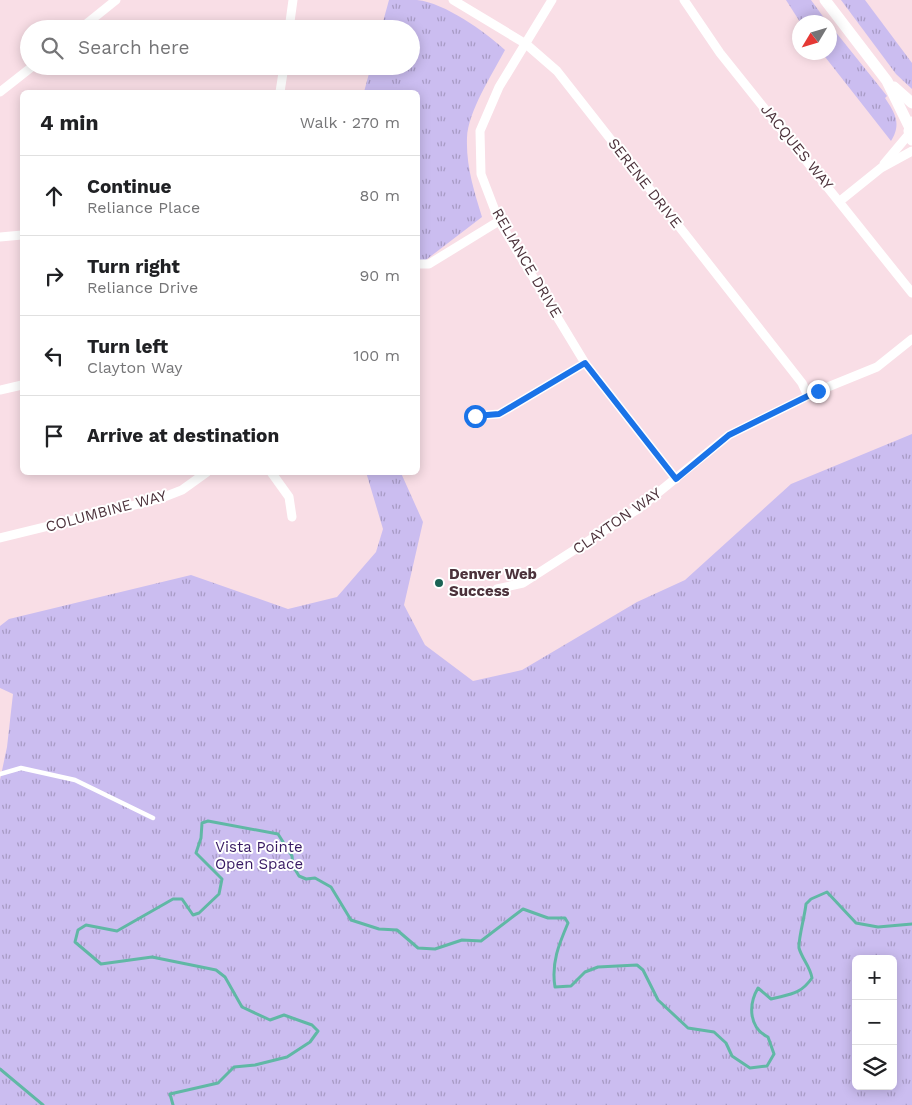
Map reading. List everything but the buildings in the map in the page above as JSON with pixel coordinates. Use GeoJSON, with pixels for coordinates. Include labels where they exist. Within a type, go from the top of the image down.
{"type":"FeatureCollection","features":[{"type":"Feature","properties":{"kind":"street"},"geometry":{"type":"LineString","coordinates":[[91,20],[116,0]]}},
{"type":"Feature","properties":{"kind":"street"},"geometry":{"type":"LineString","coordinates":[[291,20],[294,0]]}},
{"type":"Feature","properties":{"kind":"street","name":"SERENE DRIVE"},"geometry":{"type":"LineString","coordinates":[[453,0],[526,44],[557,72],[802,383],[808,396]]}},
{"type":"Feature","properties":{"kind":"street","name":"RELIANCE DRIVE"},"geometry":{"type":"LineString","coordinates":[[552,0],[500,87],[480,131],[481,174],[499,221],[585,363],[676,479]]}},
{"type":"Feature","properties":{"kind":"street","name":"JACQUES WAY"},"geometry":{"type":"LineString","coordinates":[[684,0],[720,53],[840,200],[912,293]]}},
{"type":"Feature","properties":{"kind":"street"},"geometry":{"type":"LineString","coordinates":[[825,0],[887,81],[912,103]]}},
{"type":"Feature","properties":{"kind":"street"},"geometry":{"type":"LineString","coordinates":[[0,92],[22,75]]}},
{"type":"Feature","properties":{"kind":"street"},"geometry":{"type":"LineString","coordinates":[[280,90],[283,75]]}},
{"type":"Feature","properties":{"kind":"street"},"geometry":{"type":"LineString","coordinates":[[881,168],[911,131],[887,81]]}},
{"type":"Feature","properties":{"kind":"street"},"geometry":{"type":"LineString","coordinates":[[840,200],[881,168],[912,151]]}},
{"type":"Feature","properties":{"kind":"street"},"geometry":{"type":"LineString","coordinates":[[420,264],[428,264],[499,221]]}},
{"type":"Feature","properties":{"kind":"street"},"geometry":{"type":"LineString","coordinates":[[0,237],[20,235]]}},
{"type":"Feature","properties":{"kind":"street","name":"CLAYTON WAY"},"geometry":{"type":"LineString","coordinates":[[497,589],[523,583],[638,509],[729,435],[808,396],[876,367],[912,339]]}},
{"type":"Feature","properties":{"kind":"street"},"geometry":{"type":"LineString","coordinates":[[475,416],[499,414],[585,363]]}},
{"type":"Feature","properties":{"kind":"street"},"geometry":{"type":"LineString","coordinates":[[0,390],[20,385]]}},
{"type":"Feature","properties":{"kind":"street","name":"COLUMBINE WAY"},"geometry":{"type":"LineString","coordinates":[[0,538],[160,499],[182,490],[203,475]]}},
{"type":"Feature","properties":{"kind":"street"},"geometry":{"type":"LineString","coordinates":[[274,475],[289,497],[292,518]]}},
{"type":"Feature","properties":{"kind":"lane"},"geometry":{"type":"LineString","coordinates":[[0,774],[21,768],[75,780],[153,818]]}},
{"type":"Feature","properties":{"kind":"green space"},"geometry":{"type":"Polygon","coordinates":[[[389,0],[428,2],[440,6],[464,19],[505,50],[476,105],[468,127],[467,148],[469,168],[482,217],[420,264],[420,90],[365,90],[369,75],[420,75],[420,20],[383,20],[389,0]]]}},
{"type":"Feature","properties":{"kind":"green space"},"geometry":{"type":"Polygon","coordinates":[[[786,0],[811,0],[822,15],[796,15],[786,0]]]}},
{"type":"Feature","properties":{"kind":"green space"},"geometry":{"type":"Polygon","coordinates":[[[841,0],[865,0],[912,63],[912,89],[896,74],[841,0]]]}},
{"type":"Feature","properties":{"kind":"green space"},"geometry":{"type":"Polygon","coordinates":[[[837,34],[887,96],[885,98],[892,109],[897,124],[891,141],[827,60],[837,60],[837,34]]]}},
{"type":"Feature","properties":{"kind":"green space","name":"Vista Pointe Open Space"},"geometry":{"type":"Polygon","coordinates":[[[912,434],[912,1105],[0,1105],[0,780],[7,747],[13,694],[0,688],[0,626],[9,619],[191,575],[288,609],[337,597],[376,552],[383,529],[367,475],[402,475],[423,522],[404,605],[425,645],[473,681],[522,670],[637,602],[685,580],[791,484],[912,434]]]}},
{"type":"Feature","properties":{"kind":"waterway"},"geometry":{"type":"LineString","coordinates":[[173,1105],[170,1094],[218,1083],[234,1067],[255,1065],[287,1057],[310,1042],[318,1031],[312,1025],[284,1015],[270,1020],[242,1007],[225,977],[216,970],[152,957],[101,964],[75,942],[78,930],[86,925],[117,931],[173,899],[182,899],[193,915],[199,913],[219,894],[222,879],[196,853],[201,838],[202,823],[208,821],[278,834],[292,856],[293,866],[299,876],[306,879],[315,878],[331,887],[351,920],[379,929],[397,930],[418,948],[435,949],[462,940],[481,941],[523,909],[548,918],[565,918],[568,923],[555,962],[555,987],[571,986],[585,972],[598,967],[637,965],[643,970],[658,1000],[688,1028],[714,1032],[726,1043],[732,1056],[750,1068],[767,1066],[774,1054],[768,1037],[757,1028],[752,1015],[753,1002],[758,988],[771,999],[799,991],[812,978],[799,948],[806,904],[811,899],[827,892],[856,923],[878,927],[912,924]]}},
{"type":"Feature","properties":{"kind":"waterway"},"geometry":{"type":"LineString","coordinates":[[0,1069],[43,1105]]}},
{"type":"Feature","properties":{"kind":"place","name":"Denver Web Success"},"geometry":{"type":"Point","coordinates":[439,583]}},
{"type":"Feature","properties":{"kind":"route"},"geometry":{"type":"LineString","coordinates":[[475,416],[499,414],[585,363],[676,479],[729,435],[818,391]]}}]}
